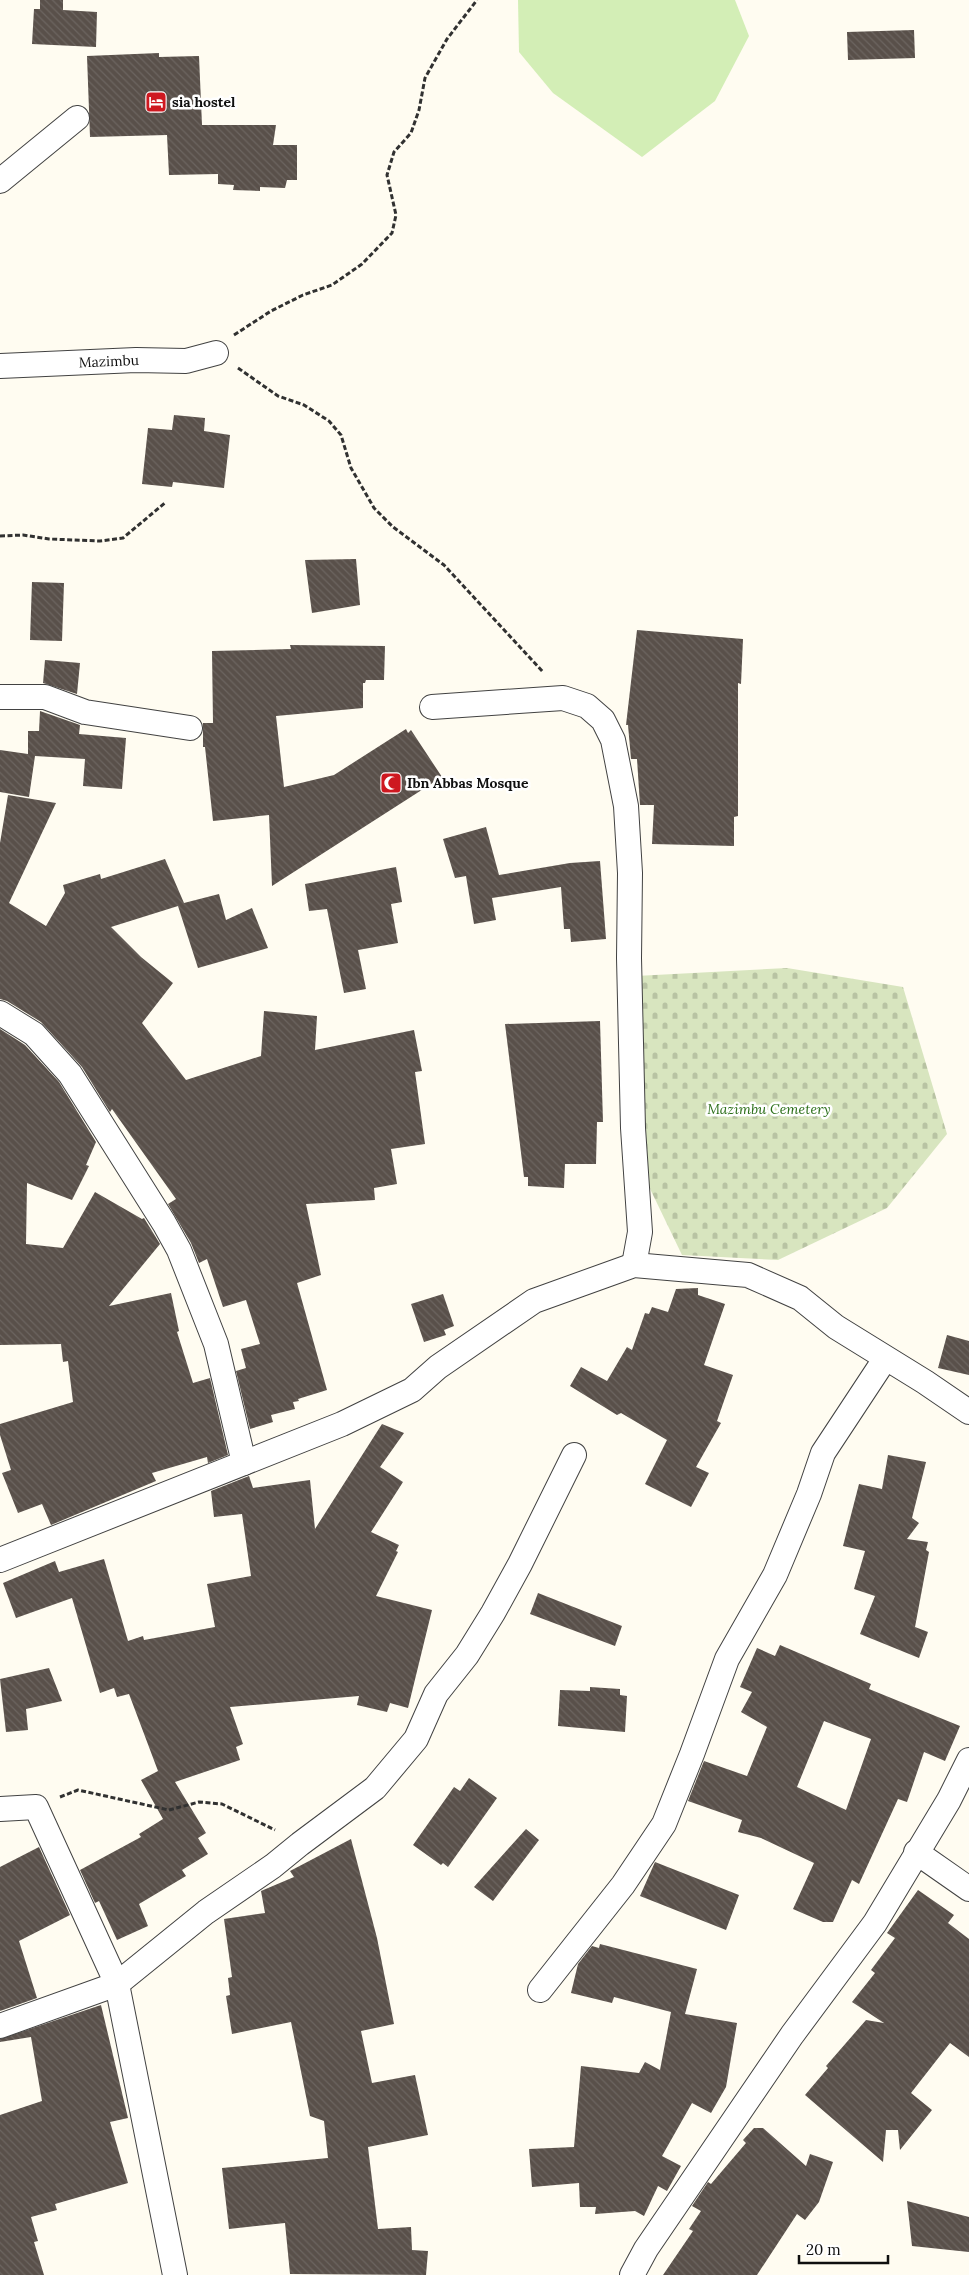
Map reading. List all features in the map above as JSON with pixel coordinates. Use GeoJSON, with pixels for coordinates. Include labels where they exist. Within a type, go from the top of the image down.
{"type":"FeatureCollection","features":[{"type":"Feature","properties":{"kind":"street"},"geometry":{"type":"LineString","coordinates":[[0,181],[77,118]]}},
{"type":"Feature","properties":{"kind":"street","name":"Mazimbu"},"geometry":{"type":"LineString","coordinates":[[0,366],[126,360],[186,360],[216,354]]}},
{"type":"Feature","properties":{"kind":"street"},"geometry":{"type":"LineString","coordinates":[[0,697],[45,697],[85,712],[190,728]]}},
{"type":"Feature","properties":{"kind":"street"},"geometry":{"type":"LineString","coordinates":[[432,707],[563,698],[587,706],[603,720],[614,740],[626,806],[630,873],[629,958],[633,1128],[640,1232],[634,1265]]}},
{"type":"Feature","properties":{"kind":"street"},"geometry":{"type":"LineString","coordinates":[[0,1013],[34,1034],[70,1074],[148,1195],[172,1236],[216,1344],[244,1463]]}},
{"type":"Feature","properties":{"kind":"street"},"geometry":{"type":"LineString","coordinates":[[0,1560],[342,1424],[412,1390],[438,1367],[534,1301],[634,1265],[748,1275],[800,1298],[836,1327],[926,1382],[969,1412]]}},
{"type":"Feature","properties":{"kind":"street"},"geometry":{"type":"LineString","coordinates":[[540,1990],[623,1885],[664,1824],[727,1660],[775,1574],[809,1494],[823,1452],[886,1359]]}},
{"type":"Feature","properties":{"kind":"street"},"geometry":{"type":"LineString","coordinates":[[0,2026],[117,1984],[206,1912],[273,1866],[375,1788],[416,1740],[436,1694],[467,1655],[511,1580],[574,1455]]}},
{"type":"Feature","properties":{"kind":"street"},"geometry":{"type":"LineString","coordinates":[[632,2275],[646,2249],[792,2036],[874,1923],[949,1800],[969,1760]]}},
{"type":"Feature","properties":{"kind":"street"},"geometry":{"type":"LineString","coordinates":[[0,1809],[36,1807],[117,1984],[175,2275]]}},
{"type":"Feature","properties":{"kind":"street"},"geometry":{"type":"LineString","coordinates":[[916,1852],[969,1889]]}},
{"type":"Feature","properties":{"kind":"path"},"geometry":{"type":"LineString","coordinates":[[477,0],[447,39],[425,78],[419,110],[411,133],[394,152],[387,175],[396,215],[392,233],[362,264],[332,285],[303,295],[271,311],[237,333],[216,354],[278,396],[304,405],[329,421],[341,435],[351,468],[374,508],[392,527],[444,565],[555,684],[563,698]]}},
{"type":"Feature","properties":{"kind":"path"},"geometry":{"type":"LineString","coordinates":[[0,536],[23,535],[49,539],[100,541],[123,538],[166,502]]}},
{"type":"Feature","properties":{"kind":"path"},"geometry":{"type":"LineString","coordinates":[[36,1807],[78,1790],[169,1810],[199,1802],[222,1804],[278,1830],[300,1844]]}},
{"type":"Feature","properties":{"kind":"green space"},"geometry":{"type":"Polygon","coordinates":[[[518,0],[735,0],[749,36],[715,101],[642,157],[553,93],[519,52],[518,0]]]}},
{"type":"Feature","properties":{"kind":"green space","name":"Mazimbu Cemetery"},"geometry":{"type":"Polygon","coordinates":[[[787,968],[903,987],[947,1134],[887,1208],[778,1260],[682,1255],[626,1139],[636,976],[787,968]]]}},
{"type":"Feature","properties":{"kind":"building"},"geometry":{"type":"Polygon","coordinates":[[[40,0],[63,0],[63,10],[97,12],[96,47],[32,44],[34,9],[40,9],[40,0]]]}},
{"type":"Feature","properties":{"kind":"building"},"geometry":{"type":"Polygon","coordinates":[[[914,30],[915,58],[848,60],[847,32],[914,30]]]}},
{"type":"Feature","properties":{"kind":"building"},"geometry":{"type":"Polygon","coordinates":[[[159,53],[159,57],[199,56],[202,125],[276,125],[273,145],[297,145],[297,180],[287,180],[285,188],[260,187],[260,191],[233,190],[234,185],[218,184],[218,174],[169,175],[167,135],[90,137],[87,56],[159,53]]]}},
{"type":"Feature","properties":{"kind":"building"},"geometry":{"type":"Polygon","coordinates":[[[174,415],[205,418],[204,431],[230,435],[224,488],[173,482],[172,487],[142,484],[148,428],[172,430],[174,415]]]}},
{"type":"Feature","properties":{"kind":"building"},"geometry":{"type":"Polygon","coordinates":[[[356,559],[360,605],[312,613],[305,560],[356,559]]]}},
{"type":"Feature","properties":{"kind":"building"},"geometry":{"type":"Polygon","coordinates":[[[32,582],[64,583],[62,641],[30,640],[32,582]]]}},
{"type":"Feature","properties":{"kind":"building"},"geometry":{"type":"Polygon","coordinates":[[[637,630],[743,639],[741,684],[738,683],[738,816],[734,817],[734,846],[652,844],[654,805],[640,805],[637,759],[631,759],[628,725],[626,725],[637,630]]]}},
{"type":"Feature","properties":{"kind":"building"},"geometry":{"type":"Polygon","coordinates":[[[290,645],[385,646],[384,680],[366,680],[363,683],[363,708],[276,716],[284,787],[334,775],[406,729],[408,733],[411,730],[442,777],[272,886],[269,815],[213,821],[205,747],[203,747],[203,723],[213,723],[212,651],[291,649],[290,645]]]}},
{"type":"Feature","properties":{"kind":"building"},"geometry":{"type":"Polygon","coordinates":[[[45,660],[80,663],[77,694],[43,683],[45,660]]]}},
{"type":"Feature","properties":{"kind":"building"},"geometry":{"type":"Polygon","coordinates":[[[40,711],[80,725],[79,734],[126,738],[122,789],[83,786],[85,759],[35,756],[29,797],[0,792],[0,750],[28,754],[28,731],[39,731],[40,711]]]}},
{"type":"Feature","properties":{"kind":"building"},"geometry":{"type":"Polygon","coordinates":[[[8,795],[56,803],[9,903],[46,926],[65,893],[63,885],[100,874],[101,879],[165,859],[184,903],[219,894],[226,920],[252,908],[268,948],[198,968],[178,906],[111,927],[141,957],[173,983],[142,1023],[186,1080],[261,1056],[264,1011],[317,1016],[315,1050],[414,1030],[422,1071],[415,1072],[425,1144],[391,1149],[397,1184],[374,1188],[375,1200],[306,1204],[321,1275],[297,1283],[327,1390],[298,1399],[299,1401],[293,1402],[295,1409],[271,1415],[273,1422],[250,1429],[236,1371],[246,1368],[241,1349],[260,1344],[246,1300],[223,1307],[207,1259],[199,1263],[191,1243],[168,1204],[176,1199],[112,1109],[110,1112],[82,1067],[41,1022],[7,1001],[0,999],[0,843],[8,795]]]}},
{"type":"Feature","properties":{"kind":"building"},"geometry":{"type":"Polygon","coordinates":[[[486,827],[499,875],[570,863],[600,861],[606,939],[571,942],[570,929],[564,929],[561,887],[492,898],[496,920],[474,924],[466,876],[455,878],[443,839],[486,827]]]}},
{"type":"Feature","properties":{"kind":"building"},"geometry":{"type":"Polygon","coordinates":[[[396,867],[402,902],[391,904],[398,943],[358,950],[366,989],[344,993],[327,909],[309,911],[305,884],[396,867]]]}},
{"type":"Feature","properties":{"kind":"building"},"geometry":{"type":"Polygon","coordinates":[[[600,1021],[603,1122],[597,1122],[596,1164],[565,1164],[564,1188],[528,1186],[528,1177],[524,1177],[505,1024],[600,1021]]]}},
{"type":"Feature","properties":{"kind":"building"},"geometry":{"type":"Polygon","coordinates":[[[0,1029],[25,1045],[59,1082],[96,1142],[86,1165],[89,1166],[72,1200],[27,1183],[26,1244],[63,1248],[95,1192],[142,1219],[144,1218],[160,1244],[109,1306],[171,1293],[179,1331],[177,1332],[193,1383],[210,1378],[228,1455],[208,1463],[207,1457],[152,1473],[156,1481],[51,1525],[42,1504],[18,1513],[2,1473],[11,1470],[0,1435],[0,1424],[73,1402],[68,1361],[63,1362],[61,1344],[0,1345],[0,1029]]]}},
{"type":"Feature","properties":{"kind":"building"},"geometry":{"type":"Polygon","coordinates":[[[698,1288],[698,1295],[725,1304],[704,1365],[733,1375],[717,1421],[721,1423],[696,1467],[709,1473],[691,1507],[645,1484],[667,1440],[621,1413],[617,1415],[570,1386],[581,1367],[607,1381],[627,1347],[632,1350],[645,1313],[649,1314],[652,1307],[668,1312],[676,1289],[698,1288]]]}},
{"type":"Feature","properties":{"kind":"building"},"geometry":{"type":"Polygon","coordinates":[[[443,1294],[454,1326],[444,1330],[446,1335],[424,1342],[411,1304],[443,1294]]]}},
{"type":"Feature","properties":{"kind":"building"},"geometry":{"type":"Polygon","coordinates":[[[947,1335],[969,1341],[969,1375],[938,1368],[947,1335]]]}},
{"type":"Feature","properties":{"kind":"building"},"geometry":{"type":"Polygon","coordinates":[[[382,1424],[404,1433],[380,1467],[403,1482],[371,1532],[399,1545],[396,1551],[398,1552],[376,1596],[432,1610],[408,1708],[390,1703],[387,1712],[357,1705],[359,1696],[230,1707],[243,1744],[236,1747],[240,1760],[175,1782],[206,1833],[198,1838],[208,1854],[182,1870],[186,1876],[139,1904],[148,1926],[117,1940],[99,1901],[95,1903],[80,1870],[141,1837],[139,1834],[163,1819],[141,1780],[158,1771],[129,1694],[117,1697],[114,1688],[100,1693],[72,1598],[16,1618],[3,1583],[55,1561],[59,1572],[104,1559],[128,1641],[143,1636],[144,1640],[215,1627],[207,1584],[251,1576],[242,1514],[214,1517],[211,1491],[249,1476],[253,1488],[310,1480],[315,1529],[382,1424]]]}},
{"type":"Feature","properties":{"kind":"building"},"geometry":{"type":"Polygon","coordinates":[[[888,1455],[926,1462],[912,1518],[919,1523],[907,1539],[928,1542],[926,1550],[929,1552],[915,1627],[928,1632],[919,1658],[860,1634],[875,1596],[854,1589],[865,1551],[843,1546],[859,1484],[882,1489],[888,1455]]]}},
{"type":"Feature","properties":{"kind":"building"},"geometry":{"type":"Polygon","coordinates":[[[538,1593],[622,1626],[615,1646],[530,1614],[538,1593]]]}},
{"type":"Feature","properties":{"kind":"building"},"geometry":{"type":"Polygon","coordinates":[[[780,1645],[871,1684],[869,1689],[960,1726],[945,1761],[924,1752],[907,1802],[898,1799],[859,1884],[852,1880],[833,1922],[823,1922],[793,1909],[814,1863],[761,1838],[738,1832],[742,1820],[688,1801],[704,1761],[747,1776],[767,1727],[741,1712],[752,1692],[740,1687],[757,1648],[775,1656],[780,1645]],[[824,1721],[797,1787],[846,1810],[871,1739],[824,1721]]]}},
{"type":"Feature","properties":{"kind":"building"},"geometry":{"type":"Polygon","coordinates":[[[49,1668],[62,1701],[26,1709],[28,1730],[6,1732],[0,1679],[49,1668]]]}},
{"type":"Feature","properties":{"kind":"building"},"geometry":{"type":"Polygon","coordinates":[[[590,1687],[620,1689],[620,1695],[627,1696],[625,1732],[558,1726],[560,1690],[590,1691],[590,1687]]]}},
{"type":"Feature","properties":{"kind":"building"},"geometry":{"type":"Polygon","coordinates":[[[469,1778],[497,1798],[448,1867],[443,1863],[441,1865],[413,1845],[454,1787],[460,1791],[469,1778]]]}},
{"type":"Feature","properties":{"kind":"building"},"geometry":{"type":"Polygon","coordinates":[[[526,1829],[539,1840],[493,1901],[474,1887],[526,1829]]]}},
{"type":"Feature","properties":{"kind":"building"},"geometry":{"type":"Polygon","coordinates":[[[351,1839],[377,1938],[394,2024],[361,2031],[372,2083],[415,2075],[428,2135],[368,2147],[378,2229],[411,2227],[412,2250],[428,2251],[426,2275],[290,2274],[285,2223],[229,2229],[222,2168],[328,2158],[324,2121],[310,2116],[291,2022],[232,2034],[226,1996],[230,1995],[228,1978],[232,1977],[224,1919],[265,1913],[261,1891],[294,1877],[290,1871],[351,1839]]]}},
{"type":"Feature","properties":{"kind":"building"},"geometry":{"type":"Polygon","coordinates":[[[39,1847],[70,1915],[19,1941],[37,1998],[0,2011],[0,1867],[39,1847]]]}},
{"type":"Feature","properties":{"kind":"building"},"geometry":{"type":"Polygon","coordinates":[[[655,1862],[739,1895],[726,1930],[640,1896],[655,1862]]]}},
{"type":"Feature","properties":{"kind":"building"},"geometry":{"type":"Polygon","coordinates":[[[918,1890],[954,1915],[948,1923],[969,1939],[969,2057],[950,2043],[911,2093],[932,2110],[900,2150],[898,2130],[886,2130],[883,2162],[805,2095],[828,2068],[826,2066],[866,2020],[884,2023],[852,2002],[875,1973],[871,1970],[895,1938],[887,1933],[918,1890]]]}},
{"type":"Feature","properties":{"kind":"building"},"geometry":{"type":"Polygon","coordinates":[[[600,1944],[697,1969],[685,2014],[737,2023],[726,2087],[711,2113],[692,2103],[662,2156],[681,2166],[667,2191],[658,2186],[644,2216],[635,2211],[595,2214],[596,2207],[580,2207],[579,2183],[532,2187],[529,2149],[574,2147],[581,2066],[639,2073],[645,2062],[660,2070],[671,2012],[614,1997],[612,2003],[571,1993],[578,1964],[592,1946],[599,1948],[600,1944]]]}},
{"type":"Feature","properties":{"kind":"building"},"geometry":{"type":"Polygon","coordinates":[[[101,2005],[128,2118],[110,2122],[128,2183],[55,2204],[57,2210],[31,2217],[38,2241],[34,2242],[44,2275],[0,2275],[0,2115],[42,2101],[31,2037],[0,2042],[0,2039],[101,2005]]]}},
{"type":"Feature","properties":{"kind":"building"},"geometry":{"type":"Polygon","coordinates":[[[754,2128],[763,2128],[806,2166],[810,2154],[833,2162],[819,2202],[805,2220],[797,2214],[757,2275],[663,2275],[693,2231],[689,2229],[701,2211],[692,2206],[708,2182],[711,2184],[746,2143],[743,2140],[754,2128]]]}},
{"type":"Feature","properties":{"kind":"building"},"geometry":{"type":"Polygon","coordinates":[[[907,2201],[969,2217],[969,2252],[912,2246],[907,2201]]]}},
{"type":"Feature","properties":{"kind":"place","name":"sia hostel"},"geometry":{"type":"Point","coordinates":[156,102]}},
{"type":"Feature","properties":{"kind":"place","name":"Ibn Abbas Mosque"},"geometry":{"type":"Point","coordinates":[391,783]}}]}
